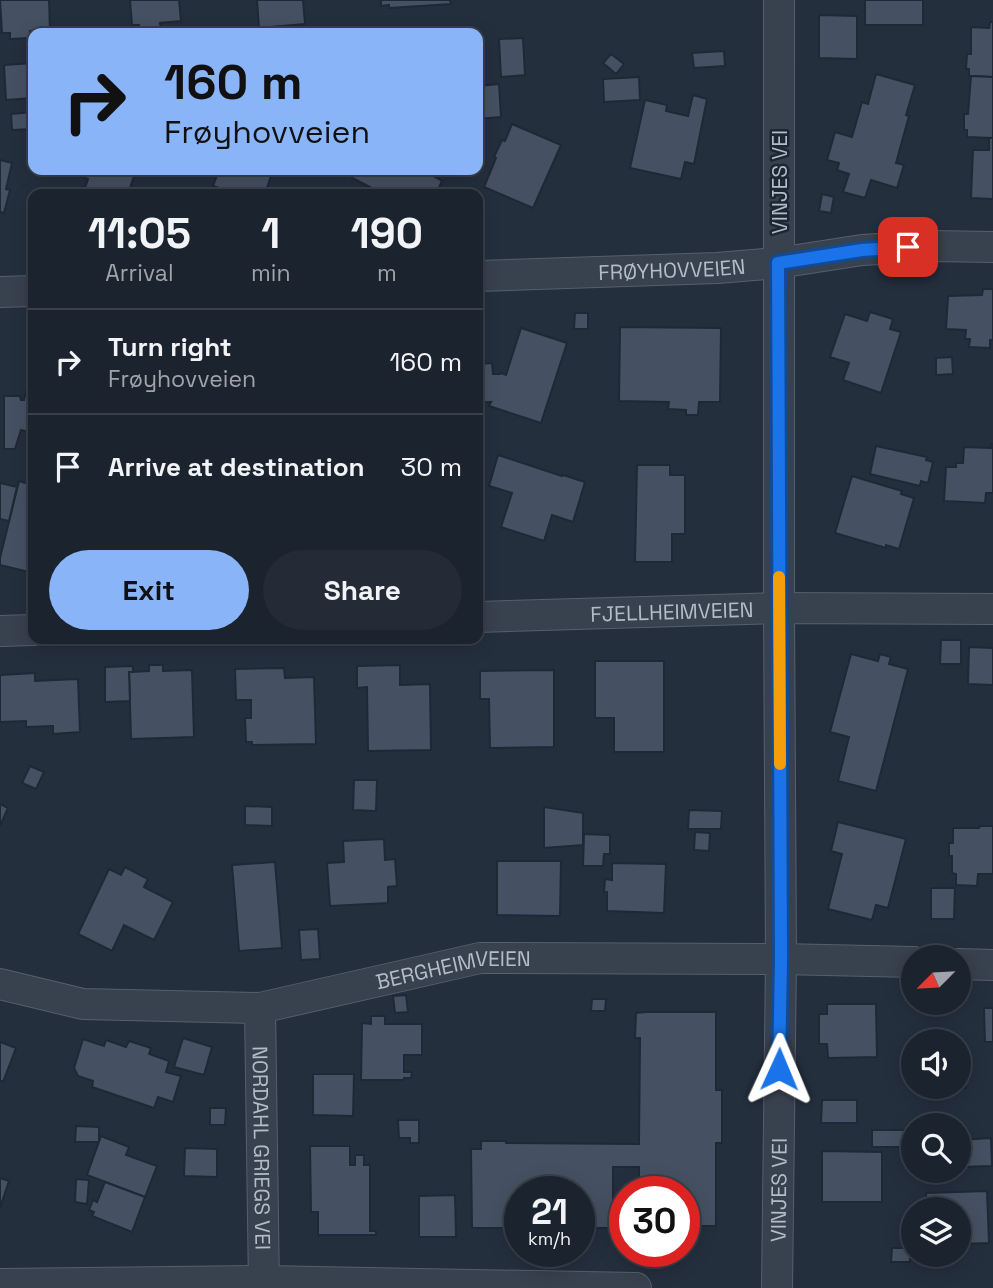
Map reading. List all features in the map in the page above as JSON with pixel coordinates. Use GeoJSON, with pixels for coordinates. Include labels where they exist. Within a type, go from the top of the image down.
{"type":"FeatureCollection","features":[{"type":"Feature","properties":{"kind":"street","name":"VINJES VEI"},"geometry":{"type":"LineString","coordinates":[[777,1288],[781,959],[779,0]]}},
{"type":"Feature","properties":{"kind":"street","name":"FRØYHOVVEIEN"},"geometry":{"type":"LineString","coordinates":[[483,276],[717,268],[778,263],[862,250],[931,246],[993,247]]}},
{"type":"Feature","properties":{"kind":"street"},"geometry":{"type":"LineString","coordinates":[[0,292],[28,291]]}},
{"type":"Feature","properties":{"kind":"street","name":"FJELLHEIMVEIEN"},"geometry":{"type":"LineString","coordinates":[[483,617],[779,608],[993,609]]}},
{"type":"Feature","properties":{"kind":"street"},"geometry":{"type":"LineString","coordinates":[[0,631],[28,630]]}},
{"type":"Feature","properties":{"kind":"street","name":"BERGHEIMVEIEN"},"geometry":{"type":"LineString","coordinates":[[0,984],[83,1004],[260,1008],[480,958],[901,962]]}},
{"type":"Feature","properties":{"kind":"street"},"geometry":{"type":"LineString","coordinates":[[971,964],[993,965]]}},
{"type":"Feature","properties":{"kind":"street","name":"NORDAHL GRIEGS VEI"},"geometry":{"type":"LineString","coordinates":[[260,1008],[264,1285]]}},
{"type":"Feature","properties":{"kind":"street"},"geometry":{"type":"LineString","coordinates":[[0,1284],[636,1288]]}},
{"type":"Feature","properties":{"kind":"building"},"geometry":{"type":"Polygon","coordinates":[[[0,0],[49,0],[50,28],[28,28],[28,38],[10,39],[10,33],[2,33],[0,0]]]}},
{"type":"Feature","properties":{"kind":"building"},"geometry":{"type":"Polygon","coordinates":[[[130,0],[179,0],[181,21],[160,23],[161,28],[139,28],[139,25],[132,25],[130,0]]]}},
{"type":"Feature","properties":{"kind":"building"},"geometry":{"type":"Polygon","coordinates":[[[257,0],[303,0],[305,24],[259,28],[257,0]]]}},
{"type":"Feature","properties":{"kind":"building"},"geometry":{"type":"Polygon","coordinates":[[[381,0],[450,0],[451,4],[389,8],[389,5],[381,6],[381,0]]]}},
{"type":"Feature","properties":{"kind":"building"},"geometry":{"type":"Polygon","coordinates":[[[865,0],[923,0],[923,25],[865,25],[865,0]]]}},
{"type":"Feature","properties":{"kind":"building"},"geometry":{"type":"Polygon","coordinates":[[[819,15],[857,16],[857,59],[819,58],[819,15]]]}},
{"type":"Feature","properties":{"kind":"building"},"geometry":{"type":"Polygon","coordinates":[[[990,22],[993,22],[993,77],[969,76],[969,69],[966,69],[967,54],[971,54],[971,27],[989,28],[990,22]]]}},
{"type":"Feature","properties":{"kind":"building"},"geometry":{"type":"Polygon","coordinates":[[[523,38],[525,75],[501,77],[499,39],[523,38]]]}},
{"type":"Feature","properties":{"kind":"building"},"geometry":{"type":"Polygon","coordinates":[[[724,51],[725,66],[694,68],[692,53],[724,51]]]}},
{"type":"Feature","properties":{"kind":"building"},"geometry":{"type":"Polygon","coordinates":[[[611,54],[624,64],[616,74],[603,63],[611,54]]]}},
{"type":"Feature","properties":{"kind":"building"},"geometry":{"type":"Polygon","coordinates":[[[28,63],[28,98],[6,100],[4,65],[28,63]]]}},
{"type":"Feature","properties":{"kind":"building"},"geometry":{"type":"Polygon","coordinates":[[[876,74],[915,85],[896,163],[904,165],[897,188],[871,180],[865,198],[843,192],[849,174],[837,170],[839,163],[827,160],[835,132],[852,137],[862,102],[868,104],[876,74]]]}},
{"type":"Feature","properties":{"kind":"building"},"geometry":{"type":"Polygon","coordinates":[[[971,76],[993,77],[993,138],[967,137],[967,130],[964,130],[971,76]]]}},
{"type":"Feature","properties":{"kind":"building"},"geometry":{"type":"Polygon","coordinates":[[[639,77],[640,100],[604,102],[603,79],[639,77]]]}},
{"type":"Feature","properties":{"kind":"building"},"geometry":{"type":"Polygon","coordinates":[[[499,84],[501,117],[483,119],[483,86],[499,84]]]}},
{"type":"Feature","properties":{"kind":"building"},"geometry":{"type":"Polygon","coordinates":[[[693,95],[707,99],[694,164],[685,162],[681,179],[630,168],[645,100],[667,105],[666,111],[688,116],[693,95]]]}},
{"type":"Feature","properties":{"kind":"building"},"geometry":{"type":"Polygon","coordinates":[[[28,112],[28,129],[12,130],[11,114],[28,112]]]}},
{"type":"Feature","properties":{"kind":"building"},"geometry":{"type":"Polygon","coordinates":[[[512,124],[561,145],[533,208],[484,187],[496,158],[494,157],[512,124]]]}},
{"type":"Feature","properties":{"kind":"building"},"geometry":{"type":"Polygon","coordinates":[[[989,138],[993,138],[993,199],[971,198],[973,150],[989,150],[989,138]]]}},
{"type":"Feature","properties":{"kind":"building"},"geometry":{"type":"Polygon","coordinates":[[[0,160],[12,163],[6,189],[10,190],[4,213],[0,212],[0,160]]]}},
{"type":"Feature","properties":{"kind":"building"},"geometry":{"type":"Polygon","coordinates":[[[78,175],[134,175],[130,189],[85,189],[88,179],[78,175]]]}},
{"type":"Feature","properties":{"kind":"building"},"geometry":{"type":"Polygon","coordinates":[[[217,175],[271,175],[267,189],[222,189],[213,186],[217,175]]]}},
{"type":"Feature","properties":{"kind":"building"},"geometry":{"type":"Polygon","coordinates":[[[354,175],[436,175],[435,177],[442,181],[438,189],[374,189],[352,178],[354,175]]]}},
{"type":"Feature","properties":{"kind":"building"},"geometry":{"type":"Polygon","coordinates":[[[822,194],[834,197],[831,213],[819,211],[822,194]]]}},
{"type":"Feature","properties":{"kind":"building"},"geometry":{"type":"Polygon","coordinates":[[[983,289],[993,289],[993,340],[990,340],[990,348],[969,347],[970,339],[965,339],[966,330],[946,329],[948,296],[982,295],[983,289]]]}},
{"type":"Feature","properties":{"kind":"building"},"geometry":{"type":"Polygon","coordinates":[[[870,312],[893,319],[890,329],[901,332],[881,393],[843,380],[849,363],[830,357],[845,314],[867,321],[870,312]]]}},
{"type":"Feature","properties":{"kind":"building"},"geometry":{"type":"Polygon","coordinates":[[[575,313],[588,313],[588,329],[574,329],[575,313]]]}},
{"type":"Feature","properties":{"kind":"building"},"geometry":{"type":"Polygon","coordinates":[[[620,327],[721,328],[720,402],[699,402],[698,415],[686,415],[686,410],[668,409],[669,402],[619,401],[620,327]]]}},
{"type":"Feature","properties":{"kind":"building"},"geometry":{"type":"Polygon","coordinates":[[[521,328],[567,343],[541,423],[489,406],[491,402],[483,403],[483,364],[492,363],[493,374],[506,375],[521,328]]]}},
{"type":"Feature","properties":{"kind":"building"},"geometry":{"type":"Polygon","coordinates":[[[952,357],[953,374],[936,375],[936,358],[952,357]]]}},
{"type":"Feature","properties":{"kind":"building"},"geometry":{"type":"Polygon","coordinates":[[[28,385],[28,432],[21,430],[15,449],[4,449],[4,396],[20,396],[21,400],[24,400],[28,385]]]}},
{"type":"Feature","properties":{"kind":"building"},"geometry":{"type":"Polygon","coordinates":[[[991,444],[993,493],[986,493],[985,503],[944,501],[946,467],[956,467],[956,463],[963,463],[964,447],[991,448],[991,444]]]}},
{"type":"Feature","properties":{"kind":"building"},"geometry":{"type":"Polygon","coordinates":[[[876,446],[927,457],[926,460],[933,462],[928,483],[921,481],[920,486],[870,474],[876,446]]]}},
{"type":"Feature","properties":{"kind":"building"},"geometry":{"type":"Polygon","coordinates":[[[498,455],[585,482],[573,522],[552,515],[544,541],[501,527],[512,493],[489,486],[498,455]]]}},
{"type":"Feature","properties":{"kind":"building"},"geometry":{"type":"Polygon","coordinates":[[[637,465],[670,465],[670,475],[685,475],[685,534],[672,534],[672,562],[635,562],[637,465]]]}},
{"type":"Feature","properties":{"kind":"building"},"geometry":{"type":"Polygon","coordinates":[[[852,476],[902,491],[901,494],[914,498],[899,549],[886,545],[886,548],[835,533],[852,476]]]}},
{"type":"Feature","properties":{"kind":"building"},"geometry":{"type":"Polygon","coordinates":[[[19,481],[28,484],[28,572],[0,565],[19,481]]]}},
{"type":"Feature","properties":{"kind":"building"},"geometry":{"type":"Polygon","coordinates":[[[0,483],[17,487],[9,521],[0,519],[0,483]]]}},
{"type":"Feature","properties":{"kind":"building"},"geometry":{"type":"Polygon","coordinates":[[[941,640],[961,640],[961,664],[940,664],[941,640]]]}},
{"type":"Feature","properties":{"kind":"building"},"geometry":{"type":"Polygon","coordinates":[[[969,647],[993,648],[993,685],[968,684],[969,647]]]}},
{"type":"Feature","properties":{"kind":"building"},"geometry":{"type":"Polygon","coordinates":[[[851,654],[878,661],[880,654],[891,657],[889,664],[908,669],[876,791],[838,781],[849,737],[830,732],[851,654]]]}},
{"type":"Feature","properties":{"kind":"building"},"geometry":{"type":"Polygon","coordinates":[[[595,661],[664,661],[664,752],[614,752],[614,718],[595,718],[595,661]]]}},
{"type":"Feature","properties":{"kind":"building"},"geometry":{"type":"Polygon","coordinates":[[[149,665],[163,665],[163,671],[192,670],[194,737],[131,739],[129,672],[149,671],[149,665]]]}},
{"type":"Feature","properties":{"kind":"building"},"geometry":{"type":"Polygon","coordinates":[[[400,665],[400,685],[430,684],[431,750],[368,751],[367,687],[357,688],[357,666],[400,665]]]}},
{"type":"Feature","properties":{"kind":"building"},"geometry":{"type":"Polygon","coordinates":[[[133,666],[133,672],[129,672],[130,701],[105,702],[105,667],[133,666]]]}},
{"type":"Feature","properties":{"kind":"building"},"geometry":{"type":"Polygon","coordinates":[[[284,668],[285,678],[314,677],[316,744],[252,745],[252,742],[246,742],[245,718],[251,718],[251,700],[236,700],[235,669],[284,668]]]}},
{"type":"Feature","properties":{"kind":"building"},"geometry":{"type":"Polygon","coordinates":[[[554,670],[554,747],[490,748],[489,699],[480,699],[480,671],[554,670]]]}},
{"type":"Feature","properties":{"kind":"building"},"geometry":{"type":"Polygon","coordinates":[[[35,673],[35,681],[78,679],[80,732],[53,734],[53,726],[26,727],[26,721],[0,722],[0,675],[35,673]]]}},
{"type":"Feature","properties":{"kind":"building"},"geometry":{"type":"Polygon","coordinates":[[[30,766],[44,772],[36,789],[22,783],[30,766]]]}},
{"type":"Feature","properties":{"kind":"building"},"geometry":{"type":"Polygon","coordinates":[[[354,780],[377,780],[376,811],[353,810],[354,780]]]}},
{"type":"Feature","properties":{"kind":"building"},"geometry":{"type":"Polygon","coordinates":[[[0,804],[8,808],[0,826],[0,804]]]}},
{"type":"Feature","properties":{"kind":"building"},"geometry":{"type":"Polygon","coordinates":[[[245,806],[272,807],[272,826],[245,825],[245,806]]]}},
{"type":"Feature","properties":{"kind":"building"},"geometry":{"type":"Polygon","coordinates":[[[544,807],[583,813],[583,845],[544,848],[544,807]]]}},
{"type":"Feature","properties":{"kind":"building"},"geometry":{"type":"Polygon","coordinates":[[[689,810],[722,811],[721,829],[688,829],[689,810]]]}},
{"type":"Feature","properties":{"kind":"building"},"geometry":{"type":"Polygon","coordinates":[[[838,822],[906,839],[888,908],[876,905],[872,920],[828,909],[842,854],[831,851],[838,822]]]}},
{"type":"Feature","properties":{"kind":"building"},"geometry":{"type":"Polygon","coordinates":[[[993,826],[993,874],[978,874],[977,886],[956,885],[956,874],[952,873],[952,856],[949,856],[949,843],[953,843],[953,828],[993,826]]]}},
{"type":"Feature","properties":{"kind":"building"},"geometry":{"type":"Polygon","coordinates":[[[695,832],[710,833],[709,851],[694,850],[695,832]]]}},
{"type":"Feature","properties":{"kind":"building"},"geometry":{"type":"Polygon","coordinates":[[[584,834],[610,835],[610,854],[604,854],[603,866],[583,866],[584,834]]]}},
{"type":"Feature","properties":{"kind":"building"},"geometry":{"type":"Polygon","coordinates":[[[384,839],[385,860],[395,859],[397,886],[388,887],[388,903],[330,906],[327,863],[344,862],[343,841],[384,839]]]}},
{"type":"Feature","properties":{"kind":"building"},"geometry":{"type":"Polygon","coordinates":[[[497,861],[561,861],[560,916],[497,915],[497,861]]]}},
{"type":"Feature","properties":{"kind":"building"},"geometry":{"type":"Polygon","coordinates":[[[275,862],[282,948],[239,951],[232,865],[275,862]]]}},
{"type":"Feature","properties":{"kind":"building"},"geometry":{"type":"Polygon","coordinates":[[[612,863],[666,864],[664,913],[607,911],[605,879],[612,880],[612,863]]]}},
{"type":"Feature","properties":{"kind":"building"},"geometry":{"type":"Polygon","coordinates":[[[125,867],[148,879],[144,887],[173,902],[154,940],[124,925],[112,951],[78,934],[109,869],[121,875],[125,867]]]}},
{"type":"Feature","properties":{"kind":"building"},"geometry":{"type":"Polygon","coordinates":[[[931,888],[955,888],[954,919],[931,919],[931,888]]]}},
{"type":"Feature","properties":{"kind":"building"},"geometry":{"type":"Polygon","coordinates":[[[318,929],[320,959],[301,960],[299,930],[318,929]]]}},
{"type":"Feature","properties":{"kind":"building"},"geometry":{"type":"Polygon","coordinates":[[[406,995],[408,1012],[395,1013],[393,996],[406,995]]]}},
{"type":"Feature","properties":{"kind":"building"},"geometry":{"type":"Polygon","coordinates":[[[592,999],[606,999],[605,1011],[591,1011],[592,999]]]}},
{"type":"Feature","properties":{"kind":"building"},"geometry":{"type":"Polygon","coordinates":[[[827,1004],[876,1004],[877,1057],[828,1058],[827,1044],[819,1044],[819,1014],[827,1014],[827,1004]]]}},
{"type":"Feature","properties":{"kind":"building"},"geometry":{"type":"Polygon","coordinates":[[[984,1008],[993,1008],[993,1042],[985,1042],[984,1008]]]}},
{"type":"Feature","properties":{"kind":"building"},"geometry":{"type":"Polygon","coordinates":[[[716,1012],[716,1090],[722,1090],[722,1143],[716,1143],[716,1226],[700,1226],[700,1176],[639,1176],[639,1167],[613,1167],[613,1176],[609,1176],[609,1228],[595,1228],[595,1176],[504,1176],[504,1228],[472,1228],[471,1149],[481,1149],[481,1141],[639,1144],[640,1038],[635,1038],[636,1013],[716,1012]]]}},
{"type":"Feature","properties":{"kind":"building"},"geometry":{"type":"Polygon","coordinates":[[[371,1016],[385,1016],[385,1024],[422,1024],[422,1055],[404,1055],[404,1072],[412,1072],[411,1078],[361,1080],[362,1023],[371,1024],[371,1016]]]}},
{"type":"Feature","properties":{"kind":"building"},"geometry":{"type":"Polygon","coordinates":[[[183,1038],[212,1047],[204,1075],[174,1067],[183,1038]]]}},
{"type":"Feature","properties":{"kind":"building"},"geometry":{"type":"Polygon","coordinates":[[[83,1039],[104,1046],[106,1040],[126,1047],[129,1041],[151,1048],[149,1054],[169,1061],[166,1072],[181,1076],[173,1102],[158,1097],[154,1108],[92,1087],[93,1081],[78,1076],[74,1068],[83,1039]]]}},
{"type":"Feature","properties":{"kind":"building"},"geometry":{"type":"Polygon","coordinates":[[[0,1042],[16,1048],[3,1082],[0,1080],[0,1042]]]}},
{"type":"Feature","properties":{"kind":"building"},"geometry":{"type":"Polygon","coordinates":[[[313,1074],[354,1074],[353,1116],[313,1115],[313,1074]]]}},
{"type":"Feature","properties":{"kind":"building"},"geometry":{"type":"Polygon","coordinates":[[[822,1100],[857,1100],[857,1123],[821,1123],[822,1100]]]}},
{"type":"Feature","properties":{"kind":"building"},"geometry":{"type":"Polygon","coordinates":[[[210,1108],[226,1108],[225,1125],[210,1125],[210,1108]]]}},
{"type":"Feature","properties":{"kind":"building"},"geometry":{"type":"Polygon","coordinates":[[[398,1120],[419,1120],[419,1143],[410,1143],[410,1138],[399,1138],[398,1120]]]}},
{"type":"Feature","properties":{"kind":"building"},"geometry":{"type":"Polygon","coordinates":[[[76,1126],[99,1127],[99,1142],[75,1142],[76,1126]]]}},
{"type":"Feature","properties":{"kind":"building"},"geometry":{"type":"Polygon","coordinates":[[[872,1130],[901,1130],[901,1147],[872,1147],[872,1130]]]}},
{"type":"Feature","properties":{"kind":"building"},"geometry":{"type":"Polygon","coordinates":[[[101,1136],[129,1147],[126,1155],[157,1166],[145,1197],[87,1175],[101,1136]]]}},
{"type":"Feature","properties":{"kind":"building"},"geometry":{"type":"Polygon","coordinates":[[[991,1138],[992,1166],[971,1167],[971,1139],[991,1138]]]}},
{"type":"Feature","properties":{"kind":"building"},"geometry":{"type":"Polygon","coordinates":[[[310,1146],[350,1146],[350,1165],[355,1165],[355,1155],[364,1155],[364,1165],[370,1165],[370,1231],[376,1231],[376,1235],[318,1235],[318,1212],[311,1212],[310,1146]]]}},
{"type":"Feature","properties":{"kind":"building"},"geometry":{"type":"Polygon","coordinates":[[[185,1148],[217,1149],[217,1177],[184,1176],[185,1148]]]}},
{"type":"Feature","properties":{"kind":"building"},"geometry":{"type":"Polygon","coordinates":[[[822,1151],[882,1152],[882,1202],[822,1202],[822,1151]]]}},
{"type":"Feature","properties":{"kind":"building"},"geometry":{"type":"Polygon","coordinates":[[[0,1178],[9,1181],[0,1208],[0,1178]]]}},
{"type":"Feature","properties":{"kind":"building"},"geometry":{"type":"Polygon","coordinates":[[[76,1179],[89,1180],[87,1204],[75,1202],[76,1179]]]}},
{"type":"Feature","properties":{"kind":"building"},"geometry":{"type":"Polygon","coordinates":[[[105,1182],[145,1197],[132,1232],[92,1216],[94,1212],[89,1210],[93,1200],[97,1202],[105,1182]]]}},
{"type":"Feature","properties":{"kind":"building"},"geometry":{"type":"Polygon","coordinates":[[[987,1191],[989,1243],[971,1244],[971,1197],[926,1197],[926,1193],[987,1191]]]}},
{"type":"Feature","properties":{"kind":"building"},"geometry":{"type":"Polygon","coordinates":[[[455,1195],[456,1237],[419,1237],[419,1196],[455,1195]]]}},
{"type":"Feature","properties":{"kind":"building"},"geometry":{"type":"Polygon","coordinates":[[[892,1248],[901,1248],[901,1262],[891,1262],[892,1248]]]}},
{"type":"Feature","properties":{"kind":"slow traffic"},"geometry":{"type":"LineString","coordinates":[[779,577],[780,764]]}},
{"type":"Feature","properties":{"kind":"route"},"geometry":{"type":"LineString","coordinates":[[779,1069],[781,959],[778,263],[862,250],[908,247]]}}]}
